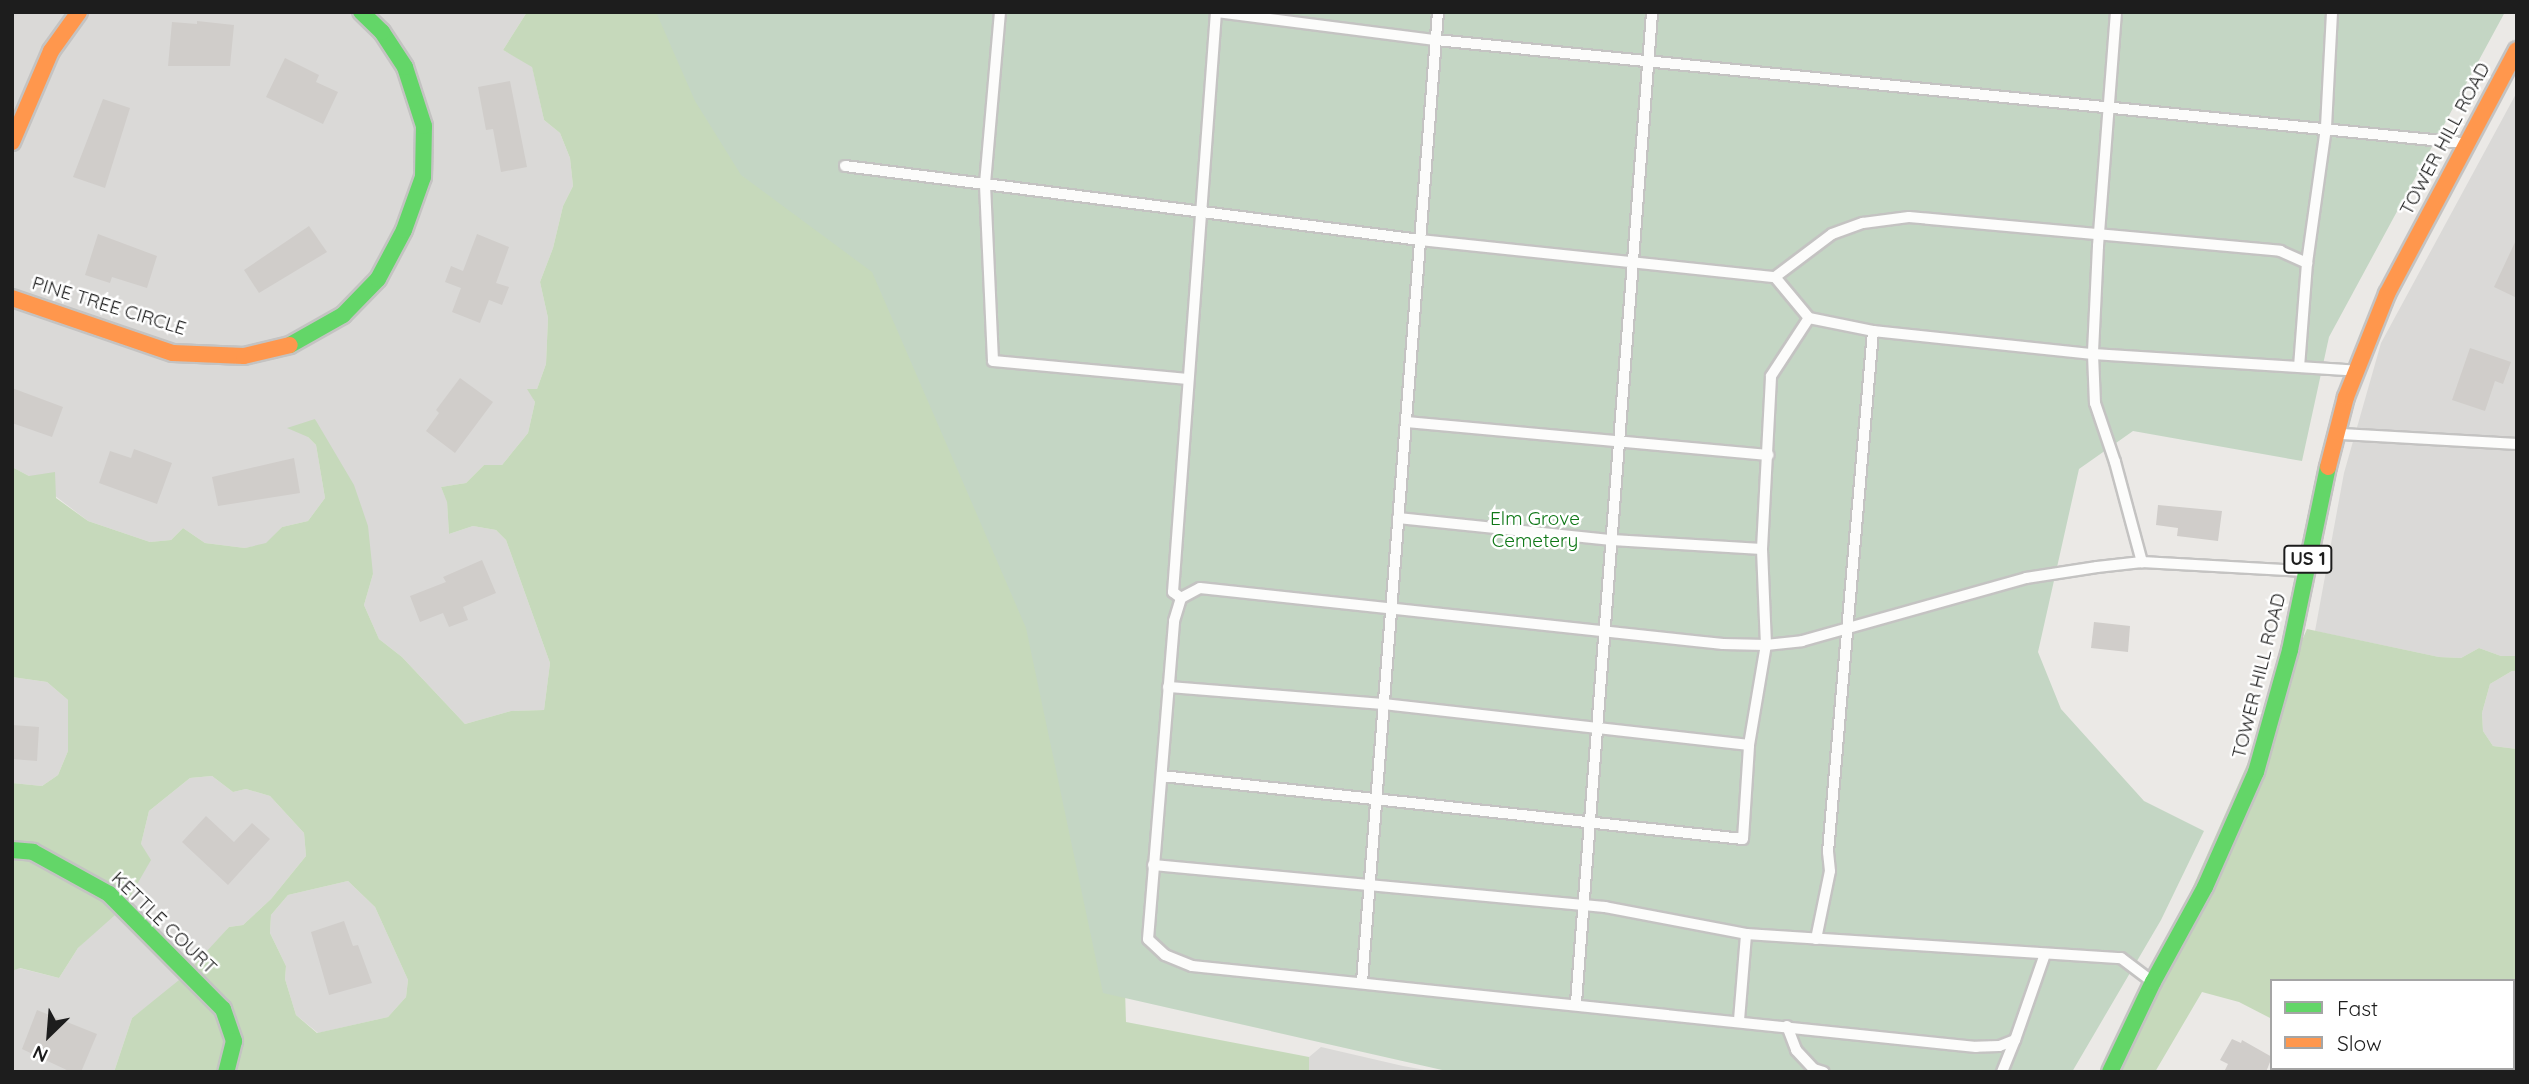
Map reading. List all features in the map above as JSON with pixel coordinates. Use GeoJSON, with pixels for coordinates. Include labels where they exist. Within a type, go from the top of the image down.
{"type":"FeatureCollection","features":[{"type":"Feature","properties":{"kind":"street"},"geometry":{"type":"LineString","coordinates":[[12,142],[51,51],[79,12]]}},
{"type":"Feature","properties":{"kind":"street","name":"PINE TREE CIRCLE"},"geometry":{"type":"LineString","coordinates":[[12,298],[161,349],[185,353],[244,356],[297,343],[343,315],[378,279],[404,230],[423,177],[424,126],[405,67],[382,32],[361,12]]}},
{"type":"Feature","properties":{"kind":"street","name":"TOWER HILL ROAD"},"geometry":{"type":"LineString","coordinates":[[2110,1072],[2153,982],[2205,887],[2256,772],[2290,650],[2337,434],[2356,371],[2387,293],[2517,50]]}},
{"type":"Feature","properties":{"kind":"street","name":"KETTLE COURT"},"geometry":{"type":"LineString","coordinates":[[12,850],[33,852],[67,868],[109,894],[223,1009],[234,1041],[226,1072]]}},
{"type":"Feature","properties":{"kind":"lane"},"geometry":{"type":"LineString","coordinates":[[1000,12],[985,185],[993,362],[1188,379]]}},
{"type":"Feature","properties":{"kind":"lane"},"geometry":{"type":"LineString","coordinates":[[1181,598],[1173,592],[1216,12],[1436,40],[2465,143]]}},
{"type":"Feature","properties":{"kind":"lane"},"geometry":{"type":"LineString","coordinates":[[1362,982],[1438,12]]}},
{"type":"Feature","properties":{"kind":"lane"},"geometry":{"type":"LineString","coordinates":[[1576,1003],[1652,12]]}},
{"type":"Feature","properties":{"kind":"lane"},"geometry":{"type":"LineString","coordinates":[[2116,12],[2099,233],[2093,354],[2095,404],[2115,461],[2142,562]]}},
{"type":"Feature","properties":{"kind":"lane"},"geometry":{"type":"LineString","coordinates":[[2299,367],[2307,263],[2326,128],[2332,12]]}},
{"type":"Feature","properties":{"kind":"lane"},"geometry":{"type":"LineString","coordinates":[[845,166],[1200,214],[1775,278],[1832,234],[1863,223],[1909,217],[2280,251],[2307,263]]}},
{"type":"Feature","properties":{"kind":"lane"},"geometry":{"type":"LineString","coordinates":[[1775,278],[1808,317],[1873,331],[2093,354],[2356,371]]}},
{"type":"Feature","properties":{"kind":"lane"},"geometry":{"type":"LineString","coordinates":[[1162,775],[1743,839],[1749,745],[1766,645],[1762,549],[1771,376],[1808,317]]}},
{"type":"Feature","properties":{"kind":"lane"},"geometry":{"type":"LineString","coordinates":[[1816,939],[1830,871],[1828,852],[1873,331]]}},
{"type":"Feature","properties":{"kind":"lane"},"geometry":{"type":"LineString","coordinates":[[1406,422],[1768,455]]}},
{"type":"Feature","properties":{"kind":"lane"},"geometry":{"type":"LineString","coordinates":[[2337,434],[2517,444]]}},
{"type":"Feature","properties":{"kind":"lane"},"geometry":{"type":"LineString","coordinates":[[1398,518],[1612,540],[1762,549]]}},
{"type":"Feature","properties":{"kind":"lane"},"geometry":{"type":"LineString","coordinates":[[2015,1040],[1999,1046],[1976,1047],[1576,1003],[1192,967],[1165,954],[1148,939],[1174,621],[1181,598],[1200,588],[1605,631],[1766,645],[1802,641],[2026,578],[2142,562],[2306,571]]}},
{"type":"Feature","properties":{"kind":"lane"},"geometry":{"type":"LineString","coordinates":[[1168,687],[1384,704],[1749,745]]}},
{"type":"Feature","properties":{"kind":"lane"},"geometry":{"type":"LineString","coordinates":[[1153,864],[1584,904],[1746,934],[2121,958],[2153,982]]}},
{"type":"Feature","properties":{"kind":"lane"},"geometry":{"type":"LineString","coordinates":[[1739,1020],[1746,934]]}},
{"type":"Feature","properties":{"kind":"lane"},"geometry":{"type":"LineString","coordinates":[[2002,1072],[2046,954]]}},
{"type":"Feature","properties":{"kind":"lane"},"geometry":{"type":"LineString","coordinates":[[1787,1026],[1796,1050],[1814,1069],[1824,1072]]}},
{"type":"Feature","properties":{"kind":"shaded area"},"geometry":{"type":"Polygon","coordinates":[[[12,12],[527,12],[503,50],[532,66],[544,120],[560,133],[570,158],[573,186],[563,206],[553,248],[540,282],[548,318],[546,364],[537,389],[528,389],[535,402],[528,433],[502,465],[484,465],[466,483],[441,487],[447,501],[449,534],[473,526],[496,530],[506,540],[550,663],[544,710],[511,711],[465,724],[402,657],[379,639],[364,605],[373,574],[315,419],[308,437],[316,445],[325,498],[308,521],[282,527],[266,544],[245,548],[205,543],[183,528],[171,540],[150,542],[88,521],[29,476],[12,467],[12,12]]]}},
{"type":"Feature","properties":{"kind":"shaded area"},"geometry":{"type":"Polygon","coordinates":[[[2517,92],[2517,656],[2501,656],[2479,648],[2461,658],[2439,657],[2315,631],[2344,473],[2381,343],[2517,92]]]}},
{"type":"Feature","properties":{"kind":"shaded area"},"geometry":{"type":"Polygon","coordinates":[[[2512,671],[2517,671],[2517,749],[2493,746],[2483,731],[2482,713],[2490,684],[2512,671]]]}},
{"type":"Feature","properties":{"kind":"shaded area"},"geometry":{"type":"Polygon","coordinates":[[[12,677],[47,682],[68,700],[68,751],[58,775],[42,786],[12,783],[12,677]]]}},
{"type":"Feature","properties":{"kind":"shaded area"},"geometry":{"type":"Polygon","coordinates":[[[212,776],[233,792],[246,789],[270,796],[304,833],[306,856],[271,899],[243,925],[229,927],[187,976],[132,1018],[114,1072],[12,1072],[12,971],[19,968],[59,978],[78,948],[113,915],[141,844],[149,811],[190,778],[212,776]]]}},
{"type":"Feature","properties":{"kind":"shaded area"},"geometry":{"type":"Polygon","coordinates":[[[348,881],[375,907],[408,980],[406,997],[388,1017],[318,1033],[296,1015],[285,979],[286,966],[270,933],[271,915],[288,895],[348,881]]]}},
{"type":"Feature","properties":{"kind":"shaded area"},"geometry":{"type":"Polygon","coordinates":[[[1321,1047],[1436,1072],[1309,1072],[1309,1057],[1321,1047]]]}},
{"type":"Feature","properties":{"kind":"green space"},"geometry":{"type":"Polygon","coordinates":[[[527,12],[799,12],[965,243],[1117,728],[1126,1022],[1309,1057],[1309,1072],[114,1072],[132,1018],[184,976],[229,927],[243,925],[271,899],[306,856],[304,833],[270,796],[246,789],[233,792],[212,776],[190,778],[149,811],[141,844],[151,860],[124,907],[78,948],[59,978],[20,968],[12,971],[12,783],[42,786],[58,775],[68,751],[68,700],[47,682],[12,677],[12,467],[29,476],[55,472],[56,498],[88,521],[150,542],[171,540],[183,528],[205,543],[245,548],[266,543],[282,527],[308,521],[325,498],[316,445],[308,437],[287,428],[315,419],[354,485],[368,526],[373,574],[364,605],[379,639],[402,657],[465,724],[511,711],[544,710],[550,663],[506,540],[496,530],[473,526],[449,534],[447,502],[441,487],[466,483],[484,465],[502,465],[528,433],[535,402],[527,389],[537,389],[546,364],[548,318],[540,282],[553,248],[563,206],[573,186],[570,158],[560,133],[544,120],[532,67],[503,50],[527,12]],[[348,881],[288,895],[271,915],[270,933],[286,966],[285,979],[296,1015],[317,1033],[388,1017],[406,997],[408,980],[375,907],[348,881]]]}},
{"type":"Feature","properties":{"kind":"green space","name":"Elm Grove Cemetery"},"geometry":{"type":"Polygon","coordinates":[[[656,12],[2505,12],[2329,337],[2302,461],[2133,431],[2079,469],[2038,652],[2061,709],[2144,801],[2204,831],[2161,920],[2072,1072],[1451,1072],[1103,993],[1026,628],[872,272],[741,175],[695,101],[656,12]]]}},
{"type":"Feature","properties":{"kind":"green space"},"geometry":{"type":"Polygon","coordinates":[[[2307,629],[2439,657],[2461,658],[2479,648],[2501,656],[2517,656],[2517,671],[2512,671],[2490,684],[2482,713],[2483,731],[2493,746],[2517,749],[2517,1072],[2301,1072],[2515,1070],[2515,979],[2270,979],[2270,1018],[2239,1002],[2202,992],[2155,1072],[2111,1072],[2307,629]]]}},
{"type":"Feature","properties":{"kind":"building"},"geometry":{"type":"Polygon","coordinates":[[[197,21],[234,25],[230,66],[168,66],[172,22],[197,24],[197,21]]]}},
{"type":"Feature","properties":{"kind":"building"},"geometry":{"type":"Polygon","coordinates":[[[285,58],[319,75],[316,82],[338,92],[323,124],[266,97],[285,58]]]}},
{"type":"Feature","properties":{"kind":"building"},"geometry":{"type":"Polygon","coordinates":[[[510,81],[527,167],[501,172],[493,129],[486,130],[478,87],[510,81]]]}},
{"type":"Feature","properties":{"kind":"building"},"geometry":{"type":"Polygon","coordinates":[[[103,99],[130,108],[105,188],[73,177],[103,99]]]}},
{"type":"Feature","properties":{"kind":"building"},"geometry":{"type":"Polygon","coordinates":[[[309,226],[327,252],[259,293],[244,270],[309,226]]]}},
{"type":"Feature","properties":{"kind":"building"},"geometry":{"type":"Polygon","coordinates":[[[98,234],[157,256],[147,288],[112,277],[110,283],[85,275],[98,234]]]}},
{"type":"Feature","properties":{"kind":"building"},"geometry":{"type":"Polygon","coordinates":[[[477,234],[509,247],[496,283],[509,287],[502,305],[489,300],[480,323],[452,312],[461,288],[445,282],[451,266],[463,271],[477,234]]]}},
{"type":"Feature","properties":{"kind":"building"},"geometry":{"type":"Polygon","coordinates":[[[2517,238],[2517,298],[2494,287],[2517,238]]]}},
{"type":"Feature","properties":{"kind":"building"},"geometry":{"type":"Polygon","coordinates":[[[2470,348],[2511,362],[2503,384],[2495,381],[2485,411],[2452,400],[2470,348]]]}},
{"type":"Feature","properties":{"kind":"building"},"geometry":{"type":"Polygon","coordinates":[[[460,378],[493,402],[455,453],[426,431],[439,413],[436,410],[460,378]]]}},
{"type":"Feature","properties":{"kind":"building"},"geometry":{"type":"Polygon","coordinates":[[[12,388],[63,407],[52,437],[12,423],[12,388]]]}},
{"type":"Feature","properties":{"kind":"building"},"geometry":{"type":"Polygon","coordinates":[[[134,449],[172,463],[157,504],[99,483],[110,451],[131,458],[134,449]]]}},
{"type":"Feature","properties":{"kind":"building"},"geometry":{"type":"Polygon","coordinates":[[[294,458],[300,493],[218,506],[212,477],[294,458]]]}},
{"type":"Feature","properties":{"kind":"building"},"geometry":{"type":"Polygon","coordinates":[[[2158,505],[2222,511],[2218,541],[2177,536],[2178,528],[2156,525],[2158,505]]]}},
{"type":"Feature","properties":{"kind":"building"},"geometry":{"type":"Polygon","coordinates":[[[482,560],[496,593],[463,607],[468,620],[449,627],[443,613],[420,622],[410,596],[446,582],[443,577],[482,560]]]}},
{"type":"Feature","properties":{"kind":"building"},"geometry":{"type":"Polygon","coordinates":[[[2094,622],[2130,626],[2128,652],[2091,648],[2094,622]]]}},
{"type":"Feature","properties":{"kind":"building"},"geometry":{"type":"Polygon","coordinates":[[[12,725],[39,727],[37,761],[12,759],[12,725]]]}},
{"type":"Feature","properties":{"kind":"building"},"geometry":{"type":"Polygon","coordinates":[[[206,816],[234,842],[252,823],[270,839],[228,885],[182,842],[206,816]]]}},
{"type":"Feature","properties":{"kind":"building"},"geometry":{"type":"Polygon","coordinates":[[[344,921],[353,946],[358,945],[372,983],[329,995],[311,932],[344,921]]]}},
{"type":"Feature","properties":{"kind":"building"},"geometry":{"type":"Polygon","coordinates":[[[37,1010],[97,1034],[81,1072],[71,1072],[22,1049],[37,1010]]]}},
{"type":"Feature","properties":{"kind":"building"},"geometry":{"type":"Polygon","coordinates":[[[2232,1039],[2241,1043],[2242,1040],[2270,1056],[2266,1072],[2224,1072],[2228,1064],[2220,1060],[2232,1039]]]}},
{"type":"Feature","properties":{"kind":"traffic: fast"},"geometry":{"type":"LineString","coordinates":[[290,345],[343,315],[378,279],[404,230],[423,177],[424,126],[405,67],[382,32],[361,12]]}},
{"type":"Feature","properties":{"kind":"traffic: fast"},"geometry":{"type":"LineString","coordinates":[[2110,1072],[2153,982],[2205,887],[2256,772],[2290,650],[2328,467]]}},
{"type":"Feature","properties":{"kind":"traffic: fast"},"geometry":{"type":"LineString","coordinates":[[12,850],[33,852],[109,894],[223,1009],[234,1041],[226,1072]]}},
{"type":"Feature","properties":{"kind":"traffic: slow"},"geometry":{"type":"LineString","coordinates":[[12,142],[51,51],[79,12]]}},
{"type":"Feature","properties":{"kind":"traffic: slow"},"geometry":{"type":"LineString","coordinates":[[2328,467],[2346,397],[2387,294],[2517,50]]}},
{"type":"Feature","properties":{"kind":"traffic: slow"},"geometry":{"type":"LineString","coordinates":[[12,298],[173,353],[244,356],[290,345]]}}]}
